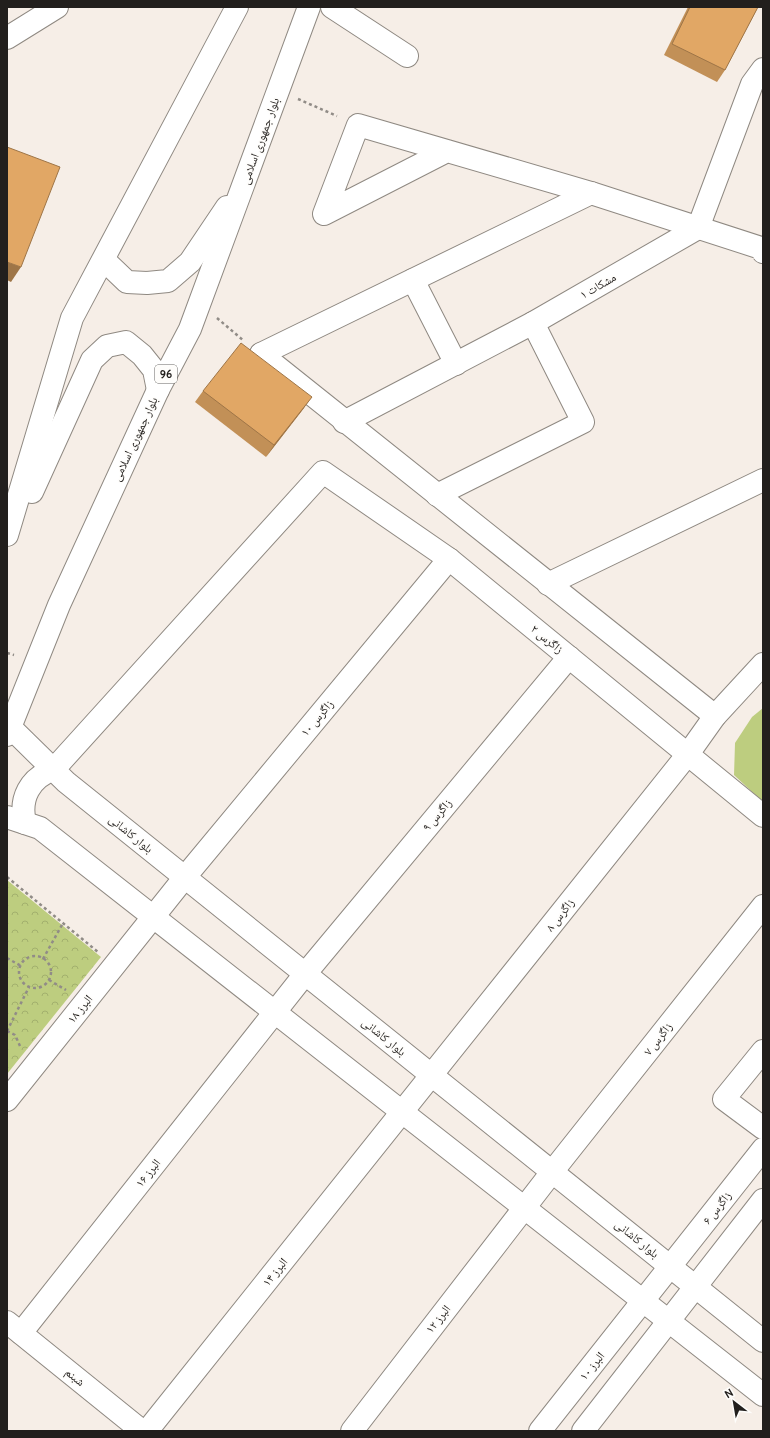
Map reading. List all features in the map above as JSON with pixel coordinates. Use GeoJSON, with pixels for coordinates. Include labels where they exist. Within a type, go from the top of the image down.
{"type":"FeatureCollection","features":[{"type":"Feature","properties":{"kind":"street"},"geometry":{"type":"LineString","coordinates":[[7,38],[57,7]]}},
{"type":"Feature","properties":{"kind":"street"},"geometry":{"type":"LineString","coordinates":[[7,535],[72,318],[237,7]]}},
{"type":"Feature","properties":{"kind":"street","name":"بلوار جمهوری اسلامی"},"geometry":{"type":"LineString","coordinates":[[8,731],[59,606],[158,390],[190,329],[309,7]]}},
{"type":"Feature","properties":{"kind":"street"},"geometry":{"type":"LineString","coordinates":[[332,7],[407,56]]}},
{"type":"Feature","properties":{"kind":"street"},"geometry":{"type":"LineString","coordinates":[[698,228],[752,84],[763,69]]}},
{"type":"Feature","properties":{"kind":"street"},"geometry":{"type":"LineString","coordinates":[[447,151],[324,214],[358,125],[591,193],[762,249]]}},
{"type":"Feature","properties":{"kind":"street"},"geometry":{"type":"LineString","coordinates":[[104,260],[127,282],[147,283],[168,281],[190,262],[248,174]]}},
{"type":"Feature","properties":{"kind":"street"},"geometry":{"type":"LineString","coordinates":[[591,193],[261,354],[344,422],[715,716]]}},
{"type":"Feature","properties":{"kind":"street","name":"مشکات ۱"},"geometry":{"type":"LineString","coordinates":[[344,422],[533,323],[698,228]]}},
{"type":"Feature","properties":{"kind":"street"},"geometry":{"type":"LineString","coordinates":[[413,280],[456,364]]}},
{"type":"Feature","properties":{"kind":"street"},"geometry":{"type":"LineString","coordinates":[[436,495],[583,422],[533,323]]}},
{"type":"Feature","properties":{"kind":"street"},"geometry":{"type":"LineString","coordinates":[[7,546],[92,360],[107,346],[126,342],[142,355],[154,370],[158,390]]}},
{"type":"Feature","properties":{"kind":"street","name":"زاگرس ۲"},"geometry":{"type":"LineString","coordinates":[[54,769],[323,472],[449,559],[763,816]]}},
{"type":"Feature","properties":{"kind":"street"},"geometry":{"type":"LineString","coordinates":[[548,584],[763,480]]}},
{"type":"Feature","properties":{"kind":"street","name":"زاگرس ۱۰"},"geometry":{"type":"LineString","coordinates":[[154,918],[185,877],[449,559]]}},
{"type":"Feature","properties":{"kind":"street","name":"زاگرس ۹"},"geometry":{"type":"LineString","coordinates":[[274,1012],[570,657]]}},
{"type":"Feature","properties":{"kind":"street","name":"زاگرس ۸"},"geometry":{"type":"LineString","coordinates":[[402,1112],[433,1076],[688,754],[715,716],[763,664]]}},
{"type":"Feature","properties":{"kind":"street","name":"بلوار کاشانی"},"geometry":{"type":"LineString","coordinates":[[8,731],[54,769],[66,782],[763,1341]]}},
{"type":"Feature","properties":{"kind":"street"},"geometry":{"type":"LineString","coordinates":[[54,769],[43,773],[28,789],[23,800],[22,812],[16,820],[40,828],[763,1395]]}},
{"type":"Feature","properties":{"kind":"street","name":"زاگرس ۷"},"geometry":{"type":"LineString","coordinates":[[524,1208],[763,906]]}},
{"type":"Feature","properties":{"kind":"street","name":"البرز ۱۸"},"geometry":{"type":"LineString","coordinates":[[7,1100],[154,918]]}},
{"type":"Feature","properties":{"kind":"street","name":"البرز ۱۶"},"geometry":{"type":"LineString","coordinates":[[14,1328],[274,1012]]}},
{"type":"Feature","properties":{"kind":"street"},"geometry":{"type":"LineString","coordinates":[[763,1051],[724,1099],[763,1128]]}},
{"type":"Feature","properties":{"kind":"street","name":"البرز ۱۴"},"geometry":{"type":"LineString","coordinates":[[147,1431],[402,1112]]}},
{"type":"Feature","properties":{"kind":"street","name":"زاگرس ۶"},"geometry":{"type":"LineString","coordinates":[[644,1301],[763,1149]]}},
{"type":"Feature","properties":{"kind":"street"},"geometry":{"type":"LineString","coordinates":[[583,1431],[763,1200]]}},
{"type":"Feature","properties":{"kind":"street","name":"البرز ۱۲"},"geometry":{"type":"LineString","coordinates":[[352,1431],[524,1208]]}},
{"type":"Feature","properties":{"kind":"street","name":"البرز ۱۰"},"geometry":{"type":"LineString","coordinates":[[540,1431],[644,1301]]}},
{"type":"Feature","properties":{"kind":"street","name":"شبنم"},"geometry":{"type":"LineString","coordinates":[[14,1328],[142,1431]]}},
{"type":"Feature","properties":{"kind":"path"},"geometry":{"type":"LineString","coordinates":[[279,90],[358,125]]}},
{"type":"Feature","properties":{"kind":"path"},"geometry":{"type":"LineString","coordinates":[[200,304],[261,354]]}},
{"type":"Feature","properties":{"kind":"path"},"geometry":{"type":"LineString","coordinates":[[7,877],[115,966]]}},
{"type":"Feature","properties":{"kind":"path"},"geometry":{"type":"LineString","coordinates":[[43,958],[63,923]]}},
{"type":"Feature","properties":{"kind":"path"},"geometry":{"type":"LineString","coordinates":[[7,958],[21,966]]}},
{"type":"Feature","properties":{"kind":"path"},"geometry":{"type":"LineString","coordinates":[[28,958],[43,958],[50,968],[49,980],[44,986],[37,988],[29,987],[23,983],[20,976],[21,966],[28,958]]}},
{"type":"Feature","properties":{"kind":"path"},"geometry":{"type":"LineString","coordinates":[[20,1053],[20,1043],[15,1036],[7,1031],[29,987]]}},
{"type":"Feature","properties":{"kind":"green space"},"geometry":{"type":"Polygon","coordinates":[[[763,708],[763,802],[734,775],[735,743],[752,717],[763,708]]]}},
{"type":"Feature","properties":{"kind":"green space"},"geometry":{"type":"Polygon","coordinates":[[[7,880],[101,957],[7,1074],[7,880]]]}},
{"type":"Feature","properties":{"kind":"building"},"geometry":{"type":"Polygon","coordinates":[[[690,7],[758,7],[725,70],[672,44],[690,7]]]}},
{"type":"Feature","properties":{"kind":"building"},"geometry":{"type":"Polygon","coordinates":[[[7,147],[60,167],[21,267],[7,262],[7,147]]]}},
{"type":"Feature","properties":{"kind":"building"},"geometry":{"type":"Polygon","coordinates":[[[241,343],[312,397],[274,445],[203,391],[241,343]]]}}]}
